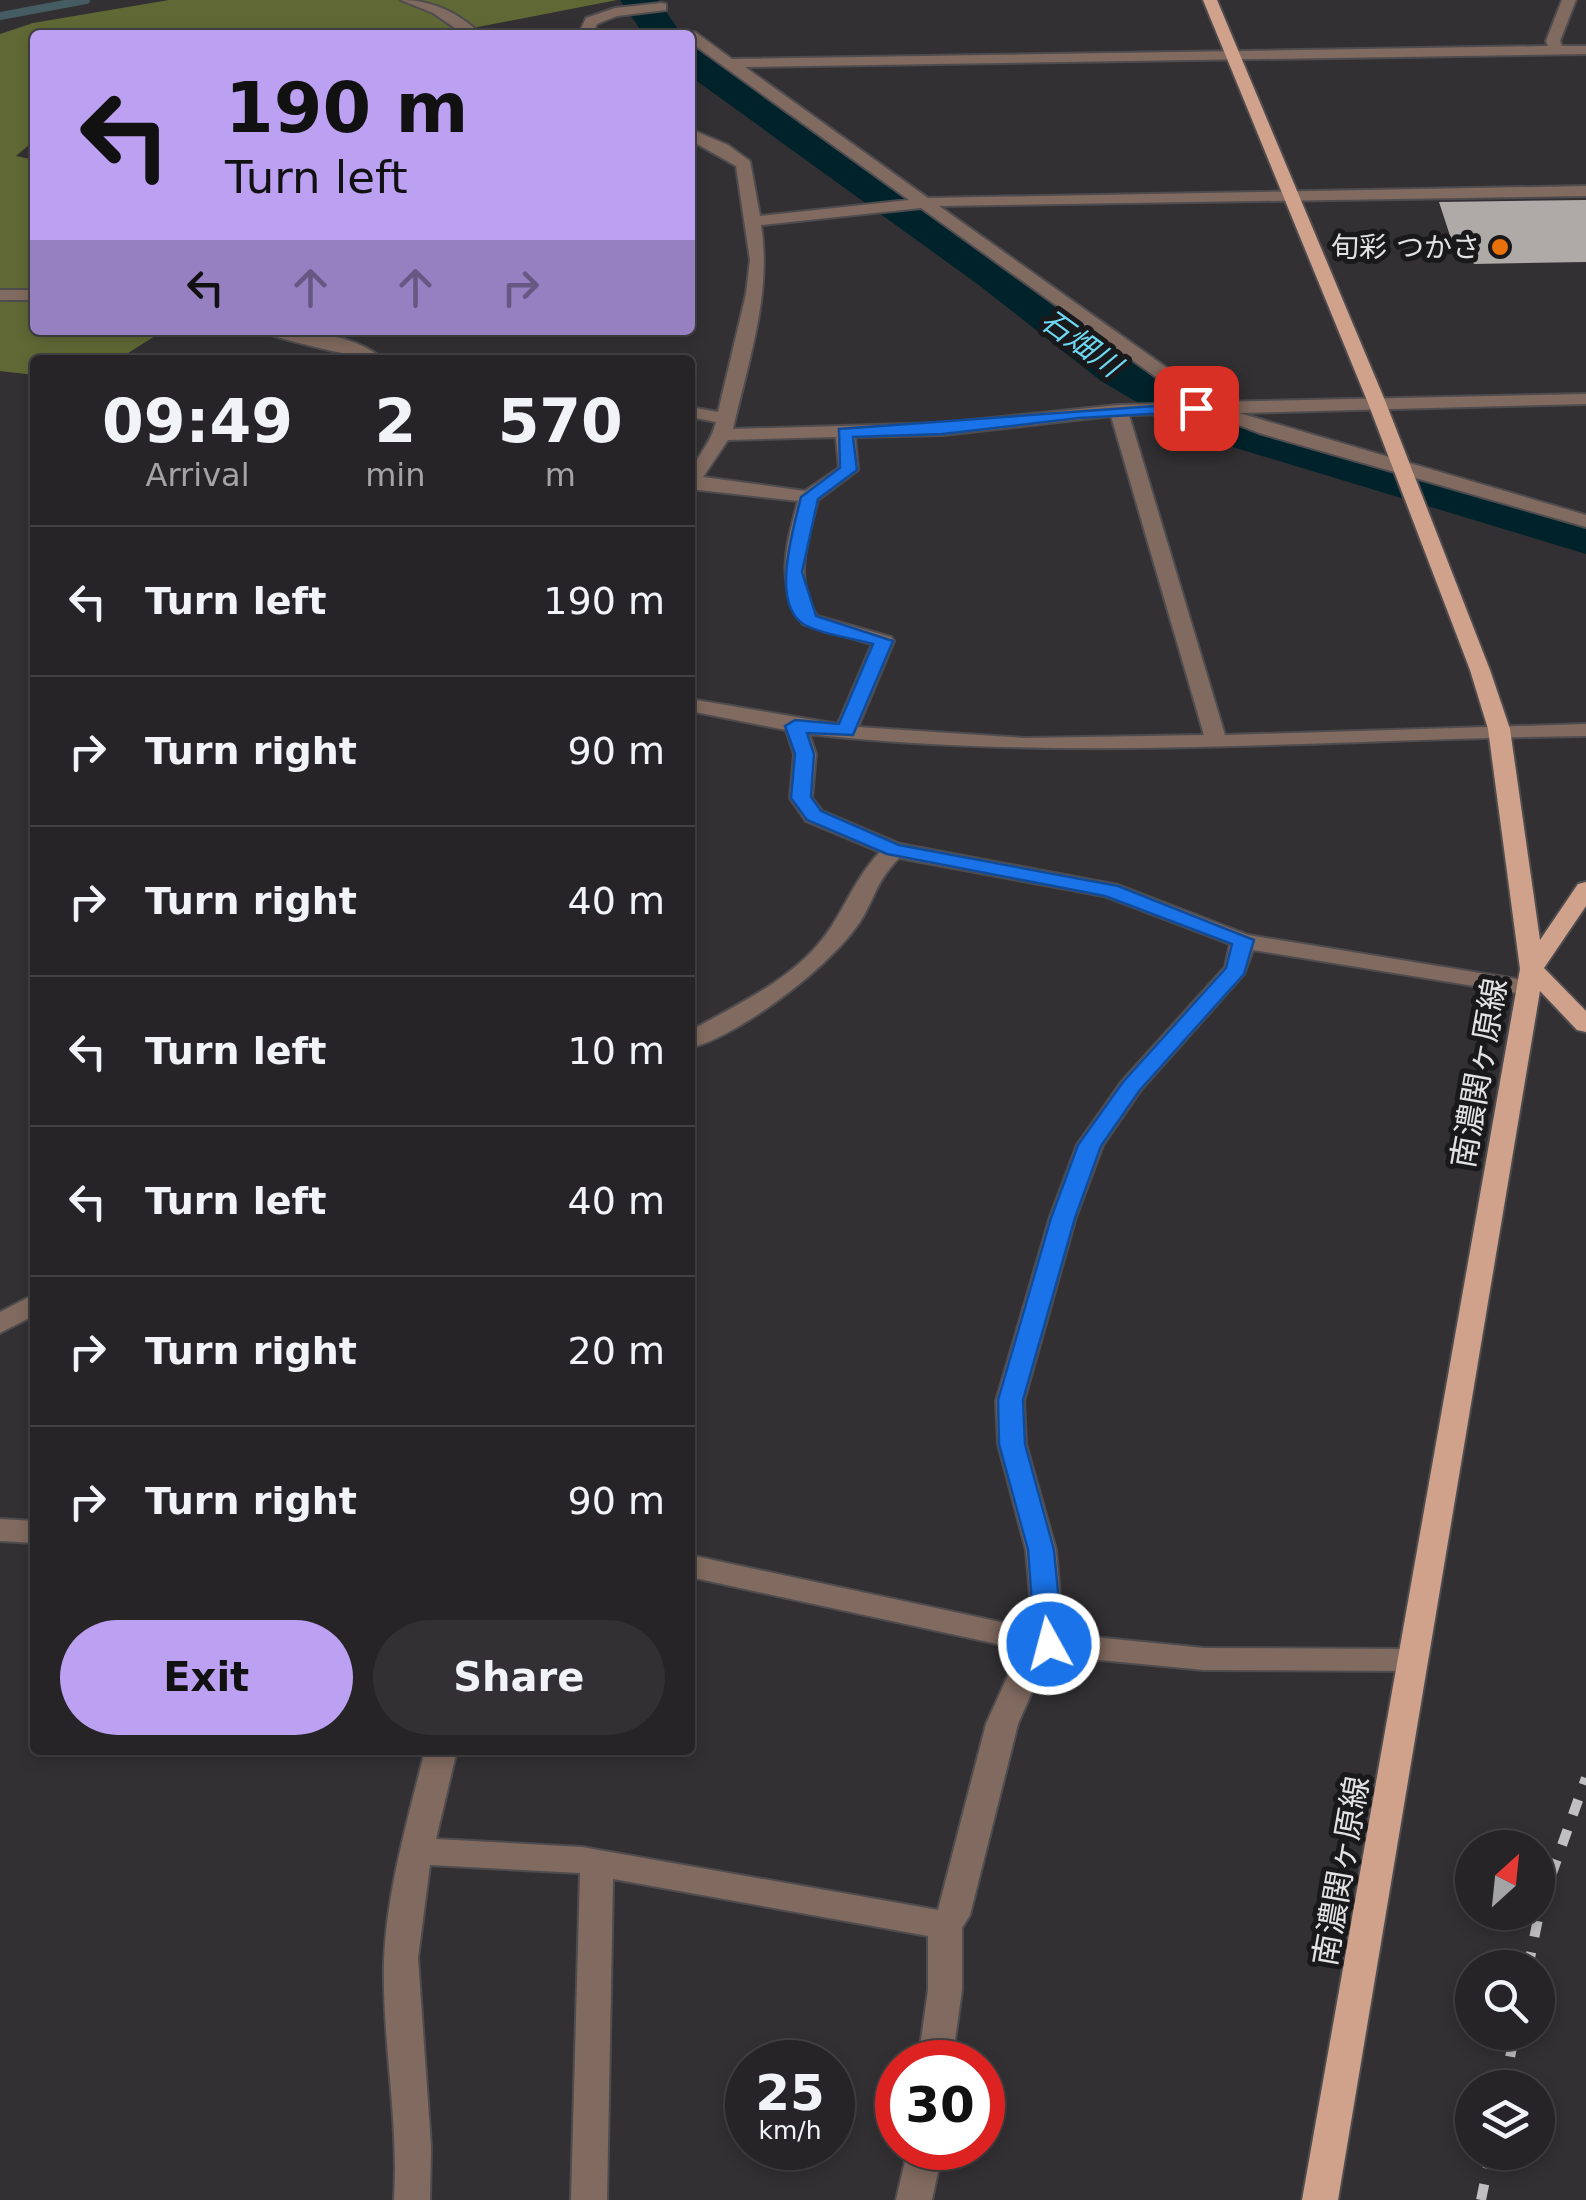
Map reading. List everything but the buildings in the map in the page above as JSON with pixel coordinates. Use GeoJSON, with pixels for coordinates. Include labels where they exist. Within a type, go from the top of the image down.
{"type":"FeatureCollection","features":[{"type":"Feature","properties":{"kind":"main road","name":"南濃関ヶ原線"},"geometry":{"type":"LineString","coordinates":[[1210,0],[1377,403],[1480,670],[1499,729],[1530,978],[1320,2200]]}},
{"type":"Feature","properties":{"kind":"main road"},"geometry":{"type":"LineString","coordinates":[[1586,889],[1530,978],[1586,1025]]}},
{"type":"Feature","properties":{"kind":"street"},"geometry":{"type":"LineString","coordinates":[[408,0],[438,10],[468,30]]}},
{"type":"Feature","properties":{"kind":"street"},"geometry":{"type":"LineString","coordinates":[[1558,50],[1553,41],[1569,0]]}},
{"type":"Feature","properties":{"kind":"street"},"geometry":{"type":"LineString","coordinates":[[588,30],[592,21],[615,12],[659,4],[685,30]]}},
{"type":"Feature","properties":{"kind":"street"},"geometry":{"type":"LineString","coordinates":[[695,39],[915,202],[1204,408],[1404,478],[1586,521]]}},
{"type":"Feature","properties":{"kind":"street"},"geometry":{"type":"LineString","coordinates":[[729,63],[1586,50]]}},
{"type":"Feature","properties":{"kind":"street"},"geometry":{"type":"LineString","coordinates":[[695,136],[722,148],[744,164],[758,260],[755,294],[724,427],[695,475]]}},
{"type":"Feature","properties":{"kind":"street"},"geometry":{"type":"LineString","coordinates":[[754,221],[915,202],[1586,190]]}},
{"type":"Feature","properties":{"kind":"street"},"geometry":{"type":"LineString","coordinates":[[0,296],[30,295]]}},
{"type":"Feature","properties":{"kind":"street"},"geometry":{"type":"LineString","coordinates":[[293,335],[348,346],[365,355]]}},
{"type":"Feature","properties":{"kind":"street"},"geometry":{"type":"LineString","coordinates":[[695,414],[724,427],[844,432],[943,429],[1118,410],[1586,399]]}},
{"type":"Feature","properties":{"kind":"street"},"geometry":{"type":"LineString","coordinates":[[1118,410],[1216,741]]}},
{"type":"Feature","properties":{"kind":"street"},"geometry":{"type":"LineString","coordinates":[[844,432],[848,470],[810,497],[793,572],[802,612],[810,620],[884,641],[846,730]]}},
{"type":"Feature","properties":{"kind":"street"},"geometry":{"type":"LineString","coordinates":[[695,483],[810,497]]}},
{"type":"Feature","properties":{"kind":"street"},"geometry":{"type":"LineString","coordinates":[[695,706],[795,726],[1021,743],[1216,741],[1499,729],[1586,730]]}},
{"type":"Feature","properties":{"kind":"street"},"geometry":{"type":"LineString","coordinates":[[795,726],[804,754],[801,798],[814,816],[894,850],[1110,890],[1243,940],[1530,978]]}},
{"type":"Feature","properties":{"kind":"street"},"geometry":{"type":"LineString","coordinates":[[695,1038],[772,994],[821,956],[852,916],[866,880],[894,850]]}},
{"type":"Feature","properties":{"kind":"street"},"geometry":{"type":"LineString","coordinates":[[938,2040],[944,1990],[945,1925],[953,1915],[1002,1724],[1044,1642],[1041,1550],[1012,1444],[1010,1400],[1063,1218],[1090,1145],[1131,1086],[1236,969],[1243,940]]}},
{"type":"Feature","properties":{"kind":"street"},"geometry":{"type":"LineString","coordinates":[[0,1324],[30,1306]]}},
{"type":"Feature","properties":{"kind":"street"},"geometry":{"type":"LineString","coordinates":[[0,1530],[30,1532]]}},
{"type":"Feature","properties":{"kind":"street"},"geometry":{"type":"LineString","coordinates":[[695,1567],[1044,1642],[1204,1659],[1413,1660]]}},
{"type":"Feature","properties":{"kind":"street"},"geometry":{"type":"LineString","coordinates":[[412,2200],[416,2152],[400,1982],[416,1851],[440,1755]]}},
{"type":"Feature","properties":{"kind":"street"},"geometry":{"type":"LineString","coordinates":[[416,1851],[597,1863],[945,1925]]}},
{"type":"Feature","properties":{"kind":"street"},"geometry":{"type":"LineString","coordinates":[[589,2200],[597,1863]]}},
{"type":"Feature","properties":{"kind":"street"},"geometry":{"type":"LineString","coordinates":[[914,2200],[920,2170]]}},
{"type":"Feature","properties":{"kind":"green space"},"geometry":{"type":"Polygon","coordinates":[[[169,0],[617,0],[463,30],[30,30],[30,144],[16,156],[30,159],[30,335],[182,335],[155,336],[125,355],[30,355],[30,374],[0,371],[0,34],[33,23],[169,0]]]}},
{"type":"Feature","properties":{"kind":"waterway"},"geometry":{"type":"LineString","coordinates":[[0,16],[86,0]]}},
{"type":"Feature","properties":{"kind":"waterway","name":"石畑川"},"geometry":{"type":"LineString","coordinates":[[639,0],[660,30]]}},
{"type":"Feature","properties":{"kind":"waterway","name":"石畑川"},"geometry":{"type":"LineString","coordinates":[[695,61],[996,276],[1118,371],[1210,425],[1586,538]]}},
{"type":"Feature","properties":{"kind":"railway"},"geometry":{"type":"LineString","coordinates":[[1532,1950],[1541,1904],[1586,1778]]}},
{"type":"Feature","properties":{"kind":"railway"},"geometry":{"type":"LineString","coordinates":[[1508,2070],[1511,2050]]}},
{"type":"Feature","properties":{"kind":"railway"},"geometry":{"type":"LineString","coordinates":[[1481,2200],[1487,2170]]}},
{"type":"Feature","properties":{"kind":"place","name":"旬彩 つかさ"},"geometry":{"type":"Point","coordinates":[1500,247]}},
{"type":"Feature","properties":{"kind":"route"},"geometry":{"type":"LineString","coordinates":[[1049,1644],[1041,1550],[1012,1444],[1010,1400],[1063,1218],[1090,1145],[1131,1086],[1236,969],[1243,940],[1110,890],[1031,873],[956,865],[894,850],[814,816],[801,798],[804,754],[795,726],[846,730],[884,641],[850,628],[810,620],[802,612],[793,572],[810,497],[848,470],[844,432],[943,429],[1040,416],[1196,408]]}}]}
